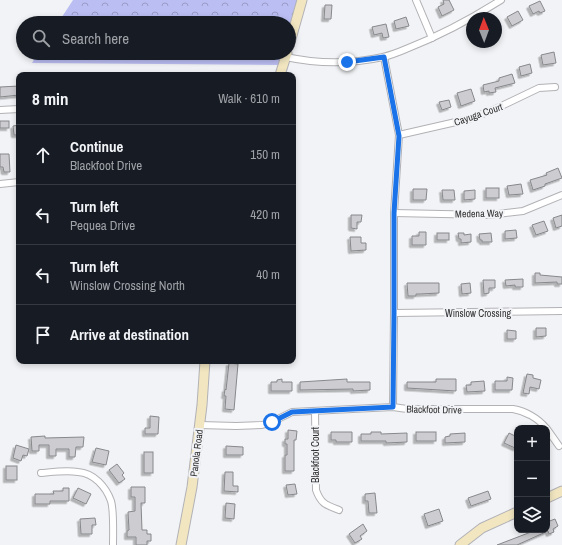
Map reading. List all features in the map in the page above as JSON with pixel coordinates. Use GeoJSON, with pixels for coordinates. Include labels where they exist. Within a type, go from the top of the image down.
{"type":"FeatureCollection","features":[{"type":"Feature","properties":{"kind":"main road"},"geometry":{"type":"LineString","coordinates":[[296,21],[302,0]]}},
{"type":"Feature","properties":{"kind":"main road"},"geometry":{"type":"LineString","coordinates":[[281,72],[284,60]]}},
{"type":"Feature","properties":{"kind":"main road","name":"Panola Road"},"geometry":{"type":"LineString","coordinates":[[181,545],[192,487],[200,424],[205,364]]}},
{"type":"Feature","properties":{"kind":"main road"},"geometry":{"type":"LineString","coordinates":[[549,497],[562,491]]}},
{"type":"Feature","properties":{"kind":"main road"},"geometry":{"type":"LineString","coordinates":[[460,545],[482,528],[514,513]]}},
{"type":"Feature","properties":{"kind":"street"},"geometry":{"type":"LineString","coordinates":[[416,0],[432,38]]}},
{"type":"Feature","properties":{"kind":"street"},"geometry":{"type":"LineString","coordinates":[[296,58],[304,61],[328,63],[384,57],[432,38],[482,13],[501,0]]}},
{"type":"Feature","properties":{"kind":"street"},"geometry":{"type":"LineString","coordinates":[[384,57],[399,136],[394,213],[393,407]]}},
{"type":"Feature","properties":{"kind":"street","name":"Cayuga Court"},"geometry":{"type":"LineString","coordinates":[[399,136],[468,119],[493,110],[539,88],[555,87]]}},
{"type":"Feature","properties":{"kind":"street"},"geometry":{"type":"LineString","coordinates":[[0,110],[16,110]]}},
{"type":"Feature","properties":{"kind":"street"},"geometry":{"type":"LineString","coordinates":[[0,184],[16,182]]}},
{"type":"Feature","properties":{"kind":"street","name":"Medena Way"},"geometry":{"type":"LineString","coordinates":[[394,213],[489,215],[523,210],[562,195]]}},
{"type":"Feature","properties":{"kind":"street","name":"Winslow Crossing"},"geometry":{"type":"LineString","coordinates":[[394,313],[562,311]]}},
{"type":"Feature","properties":{"kind":"street","name":"Blackfoot Drive"},"geometry":{"type":"LineString","coordinates":[[200,424],[236,426],[262,425],[272,422],[292,412],[393,407],[407,409],[513,409],[522,411],[543,425]]}},
{"type":"Feature","properties":{"kind":"street","name":"Blackfoot Court"},"geometry":{"type":"LineString","coordinates":[[315,411],[316,490],[318,498],[323,504],[339,510]]}},
{"type":"Feature","properties":{"kind":"street","name":"Blackfoot Drive"},"geometry":{"type":"LineString","coordinates":[[550,434],[559,446]]}},
{"type":"Feature","properties":{"kind":"street"},"geometry":{"type":"LineString","coordinates":[[41,473],[79,472],[91,476],[100,482],[107,491],[112,503],[113,545]]}},
{"type":"Feature","properties":{"kind":"green space"},"geometry":{"type":"Polygon","coordinates":[[[73,0],[304,0],[296,23],[296,16],[63,16],[73,0]]]}},
{"type":"Feature","properties":{"kind":"green space"},"geometry":{"type":"Polygon","coordinates":[[[34,60],[284,60],[282,65],[32,63],[34,60]]]}},
{"type":"Feature","properties":{"kind":"building"},"geometry":{"type":"Polygon","coordinates":[[[443,0],[449,0],[454,10],[442,16],[438,7],[444,4],[443,0]]]}},
{"type":"Feature","properties":{"kind":"building"},"geometry":{"type":"Polygon","coordinates":[[[540,1],[545,11],[540,13],[539,11],[533,14],[529,6],[540,1]]]}},
{"type":"Feature","properties":{"kind":"building"},"geometry":{"type":"Polygon","coordinates":[[[325,5],[332,5],[331,19],[324,19],[325,5]]]}},
{"type":"Feature","properties":{"kind":"building"},"geometry":{"type":"Polygon","coordinates":[[[518,11],[523,20],[512,26],[507,17],[518,11]]]}},
{"type":"Feature","properties":{"kind":"building"},"geometry":{"type":"Polygon","coordinates":[[[406,17],[409,26],[396,29],[394,21],[406,17]]]}},
{"type":"Feature","properties":{"kind":"building"},"geometry":{"type":"Polygon","coordinates":[[[386,24],[389,37],[383,38],[382,33],[374,35],[372,27],[386,24]]]}},
{"type":"Feature","properties":{"kind":"building"},"geometry":{"type":"Polygon","coordinates":[[[554,52],[556,63],[543,65],[541,55],[554,52]]]}},
{"type":"Feature","properties":{"kind":"building"},"geometry":{"type":"Polygon","coordinates":[[[530,64],[532,73],[521,76],[519,67],[530,64]]]}},
{"type":"Feature","properties":{"kind":"building"},"geometry":{"type":"Polygon","coordinates":[[[512,74],[515,83],[495,88],[496,92],[484,92],[483,85],[499,81],[499,78],[512,74]]]}},
{"type":"Feature","properties":{"kind":"building"},"geometry":{"type":"Polygon","coordinates":[[[16,86],[16,95],[0,97],[0,87],[16,86]]]}},
{"type":"Feature","properties":{"kind":"building"},"geometry":{"type":"Polygon","coordinates":[[[471,89],[475,101],[461,106],[457,93],[471,89]]]}},
{"type":"Feature","properties":{"kind":"building"},"geometry":{"type":"Polygon","coordinates":[[[449,100],[451,107],[442,110],[439,102],[449,100]]]}},
{"type":"Feature","properties":{"kind":"building"},"geometry":{"type":"Polygon","coordinates":[[[0,121],[9,121],[9,128],[0,128],[0,121]]]}},
{"type":"Feature","properties":{"kind":"building"},"geometry":{"type":"Polygon","coordinates":[[[13,126],[16,126],[16,135],[14,135],[13,126]]]}},
{"type":"Feature","properties":{"kind":"building"},"geometry":{"type":"Polygon","coordinates":[[[0,154],[9,154],[10,172],[4,172],[3,167],[0,167],[0,154]]]}},
{"type":"Feature","properties":{"kind":"building"},"geometry":{"type":"Polygon","coordinates":[[[558,168],[562,178],[533,190],[530,180],[547,175],[546,173],[558,168]]]}},
{"type":"Feature","properties":{"kind":"building"},"geometry":{"type":"Polygon","coordinates":[[[521,184],[523,194],[509,195],[507,186],[521,184]]]}},
{"type":"Feature","properties":{"kind":"building"},"geometry":{"type":"Polygon","coordinates":[[[486,188],[499,188],[499,198],[486,198],[486,188]]]}},
{"type":"Feature","properties":{"kind":"building"},"geometry":{"type":"Polygon","coordinates":[[[413,189],[427,189],[426,200],[413,200],[413,189]]]}},
{"type":"Feature","properties":{"kind":"building"},"geometry":{"type":"Polygon","coordinates":[[[442,190],[454,190],[455,200],[443,200],[442,190]]]}},
{"type":"Feature","properties":{"kind":"building"},"geometry":{"type":"Polygon","coordinates":[[[475,190],[475,199],[464,200],[464,191],[475,190]]]}},
{"type":"Feature","properties":{"kind":"building"},"geometry":{"type":"Polygon","coordinates":[[[351,215],[362,215],[361,222],[357,222],[357,229],[351,228],[351,215]]]}},
{"type":"Feature","properties":{"kind":"building"},"geometry":{"type":"Polygon","coordinates":[[[562,215],[562,226],[556,228],[553,218],[562,215]]]}},
{"type":"Feature","properties":{"kind":"building"},"geometry":{"type":"Polygon","coordinates":[[[544,221],[548,231],[536,235],[532,225],[544,221]]]}},
{"type":"Feature","properties":{"kind":"building"},"geometry":{"type":"Polygon","coordinates":[[[516,230],[517,238],[505,239],[505,231],[516,230]]]}},
{"type":"Feature","properties":{"kind":"building"},"geometry":{"type":"Polygon","coordinates":[[[419,232],[426,232],[426,245],[412,245],[412,236],[419,236],[419,232]]]}},
{"type":"Feature","properties":{"kind":"building"},"geometry":{"type":"Polygon","coordinates":[[[437,233],[449,233],[449,240],[437,240],[437,233]]]}},
{"type":"Feature","properties":{"kind":"building"},"geometry":{"type":"Polygon","coordinates":[[[458,233],[464,233],[464,235],[471,234],[471,242],[461,243],[458,233]]]}},
{"type":"Feature","properties":{"kind":"building"},"geometry":{"type":"Polygon","coordinates":[[[491,233],[492,242],[482,242],[482,240],[480,240],[479,234],[491,233]]]}},
{"type":"Feature","properties":{"kind":"building"},"geometry":{"type":"Polygon","coordinates":[[[350,237],[361,237],[361,243],[366,243],[366,250],[351,251],[350,237]]]}},
{"type":"Feature","properties":{"kind":"building"},"geometry":{"type":"Polygon","coordinates":[[[535,273],[540,273],[540,275],[562,277],[562,284],[557,284],[557,282],[535,283],[535,273]]]}},
{"type":"Feature","properties":{"kind":"building"},"geometry":{"type":"Polygon","coordinates":[[[523,279],[523,287],[515,287],[515,285],[506,286],[505,280],[523,279]]]}},
{"type":"Feature","properties":{"kind":"building"},"geometry":{"type":"Polygon","coordinates":[[[483,280],[495,280],[495,288],[489,288],[489,293],[484,294],[483,280]]]}},
{"type":"Feature","properties":{"kind":"building"},"geometry":{"type":"Polygon","coordinates":[[[407,283],[439,283],[439,293],[416,294],[416,296],[408,296],[407,283]]]}},
{"type":"Feature","properties":{"kind":"building"},"geometry":{"type":"Polygon","coordinates":[[[470,283],[471,293],[462,294],[461,284],[470,283]]]}},
{"type":"Feature","properties":{"kind":"building"},"geometry":{"type":"Polygon","coordinates":[[[536,328],[546,328],[546,336],[536,337],[536,328]]]}},
{"type":"Feature","properties":{"kind":"building"},"geometry":{"type":"Polygon","coordinates":[[[507,330],[516,331],[516,339],[507,339],[507,330]]]}},
{"type":"Feature","properties":{"kind":"building"},"geometry":{"type":"Polygon","coordinates":[[[229,364],[238,364],[234,410],[225,409],[226,396],[224,396],[225,389],[226,390],[229,364]]]}},
{"type":"Feature","properties":{"kind":"building"},"geometry":{"type":"Polygon","coordinates":[[[527,374],[533,375],[533,378],[541,380],[539,389],[530,387],[529,394],[523,393],[527,374]]]}},
{"type":"Feature","properties":{"kind":"building"},"geometry":{"type":"Polygon","coordinates":[[[507,377],[513,378],[512,390],[495,390],[495,381],[507,381],[507,377]]]}},
{"type":"Feature","properties":{"kind":"building"},"geometry":{"type":"Polygon","coordinates":[[[282,379],[282,382],[292,382],[292,391],[271,391],[271,382],[277,382],[277,380],[282,379]]]}},
{"type":"Feature","properties":{"kind":"building"},"geometry":{"type":"Polygon","coordinates":[[[347,379],[347,382],[370,382],[370,390],[300,390],[300,382],[347,379]]]}},
{"type":"Feature","properties":{"kind":"building"},"geometry":{"type":"Polygon","coordinates":[[[436,379],[456,379],[456,391],[407,388],[407,382],[436,382],[436,379]]]}},
{"type":"Feature","properties":{"kind":"building"},"geometry":{"type":"Polygon","coordinates":[[[484,381],[485,391],[467,392],[466,385],[471,385],[471,382],[484,381]]]}},
{"type":"Feature","properties":{"kind":"building"},"geometry":{"type":"Polygon","coordinates":[[[150,416],[159,417],[158,434],[145,434],[145,428],[150,428],[150,416]]]}},
{"type":"Feature","properties":{"kind":"building"},"geometry":{"type":"Polygon","coordinates":[[[288,430],[297,431],[296,440],[294,440],[294,471],[285,471],[287,444],[285,444],[285,439],[288,439],[288,430]]]}},
{"type":"Feature","properties":{"kind":"building"},"geometry":{"type":"Polygon","coordinates":[[[331,432],[352,432],[352,442],[336,442],[336,440],[331,440],[331,432]]]}},
{"type":"Feature","properties":{"kind":"building"},"geometry":{"type":"Polygon","coordinates":[[[371,432],[381,432],[381,434],[407,433],[407,442],[386,443],[386,441],[361,441],[361,434],[371,434],[371,432]]]}},
{"type":"Feature","properties":{"kind":"building"},"geometry":{"type":"Polygon","coordinates":[[[416,432],[436,432],[436,441],[416,441],[416,432]]]}},
{"type":"Feature","properties":{"kind":"building"},"geometry":{"type":"Polygon","coordinates":[[[465,433],[465,442],[445,443],[445,437],[450,436],[450,434],[465,433]]]}},
{"type":"Feature","properties":{"kind":"building"},"geometry":{"type":"Polygon","coordinates":[[[509,433],[514,436],[514,448],[504,443],[509,433]]]}},
{"type":"Feature","properties":{"kind":"building"},"geometry":{"type":"Polygon","coordinates":[[[45,436],[45,438],[84,437],[83,447],[76,447],[75,457],[69,457],[69,449],[56,449],[56,456],[49,456],[49,445],[39,445],[39,451],[32,451],[31,437],[45,436]]]}},
{"type":"Feature","properties":{"kind":"building"},"geometry":{"type":"Polygon","coordinates":[[[16,445],[29,449],[27,456],[23,455],[21,461],[13,458],[16,445]]]}},
{"type":"Feature","properties":{"kind":"building"},"geometry":{"type":"Polygon","coordinates":[[[226,446],[243,447],[243,455],[226,455],[226,446]]]}},
{"type":"Feature","properties":{"kind":"building"},"geometry":{"type":"Polygon","coordinates":[[[96,448],[109,451],[106,465],[92,462],[96,448]]]}},
{"type":"Feature","properties":{"kind":"building"},"geometry":{"type":"Polygon","coordinates":[[[144,452],[153,452],[153,473],[144,473],[144,452]]]}},
{"type":"Feature","properties":{"kind":"building"},"geometry":{"type":"Polygon","coordinates":[[[117,464],[124,473],[122,475],[125,479],[119,483],[109,470],[117,464]]]}},
{"type":"Feature","properties":{"kind":"building"},"geometry":{"type":"Polygon","coordinates":[[[6,466],[17,466],[17,480],[6,480],[6,466]]]}},
{"type":"Feature","properties":{"kind":"building"},"geometry":{"type":"Polygon","coordinates":[[[225,472],[233,472],[233,486],[238,486],[238,492],[224,491],[225,472]]]}},
{"type":"Feature","properties":{"kind":"building"},"geometry":{"type":"Polygon","coordinates":[[[295,484],[297,494],[288,495],[286,485],[295,484]]]}},
{"type":"Feature","properties":{"kind":"building"},"geometry":{"type":"Polygon","coordinates":[[[131,487],[145,487],[145,503],[141,503],[142,530],[147,530],[147,534],[151,534],[151,541],[147,541],[147,545],[136,545],[136,537],[127,537],[127,531],[129,530],[128,512],[135,511],[135,497],[131,497],[131,487]]]}},
{"type":"Feature","properties":{"kind":"building"},"geometry":{"type":"Polygon","coordinates":[[[63,488],[69,488],[69,501],[50,501],[50,504],[35,504],[35,494],[54,494],[53,491],[63,491],[63,488]]]}},
{"type":"Feature","properties":{"kind":"building"},"geometry":{"type":"Polygon","coordinates":[[[78,488],[91,494],[86,504],[73,498],[78,488]]]}},
{"type":"Feature","properties":{"kind":"building"},"geometry":{"type":"Polygon","coordinates":[[[488,491],[491,499],[471,506],[468,498],[488,491]]]}},
{"type":"Feature","properties":{"kind":"building"},"geometry":{"type":"Polygon","coordinates":[[[375,493],[377,513],[369,513],[368,501],[365,501],[365,494],[375,493]]]}},
{"type":"Feature","properties":{"kind":"building"},"geometry":{"type":"Polygon","coordinates":[[[226,503],[235,504],[234,519],[225,518],[226,503]]]}},
{"type":"Feature","properties":{"kind":"building"},"geometry":{"type":"Polygon","coordinates":[[[439,509],[443,521],[428,526],[424,514],[439,509]]]}},
{"type":"Feature","properties":{"kind":"building"},"geometry":{"type":"Polygon","coordinates":[[[95,518],[96,525],[92,525],[92,534],[81,534],[80,519],[95,518]]]}},
{"type":"Feature","properties":{"kind":"building"},"geometry":{"type":"Polygon","coordinates":[[[555,519],[558,526],[553,529],[554,532],[549,534],[550,533],[550,521],[555,519]]]}},
{"type":"Feature","properties":{"kind":"building"},"geometry":{"type":"Polygon","coordinates":[[[363,524],[367,531],[360,536],[362,539],[355,543],[349,534],[363,524]]]}},
{"type":"Feature","properties":{"kind":"building"},"geometry":{"type":"Polygon","coordinates":[[[528,533],[544,533],[517,545],[497,545],[528,533]]]}},
{"type":"Feature","properties":{"kind":"route"},"geometry":{"type":"LineString","coordinates":[[272,422],[292,412],[393,407],[394,213],[399,136],[384,57],[347,62]]}}]}
